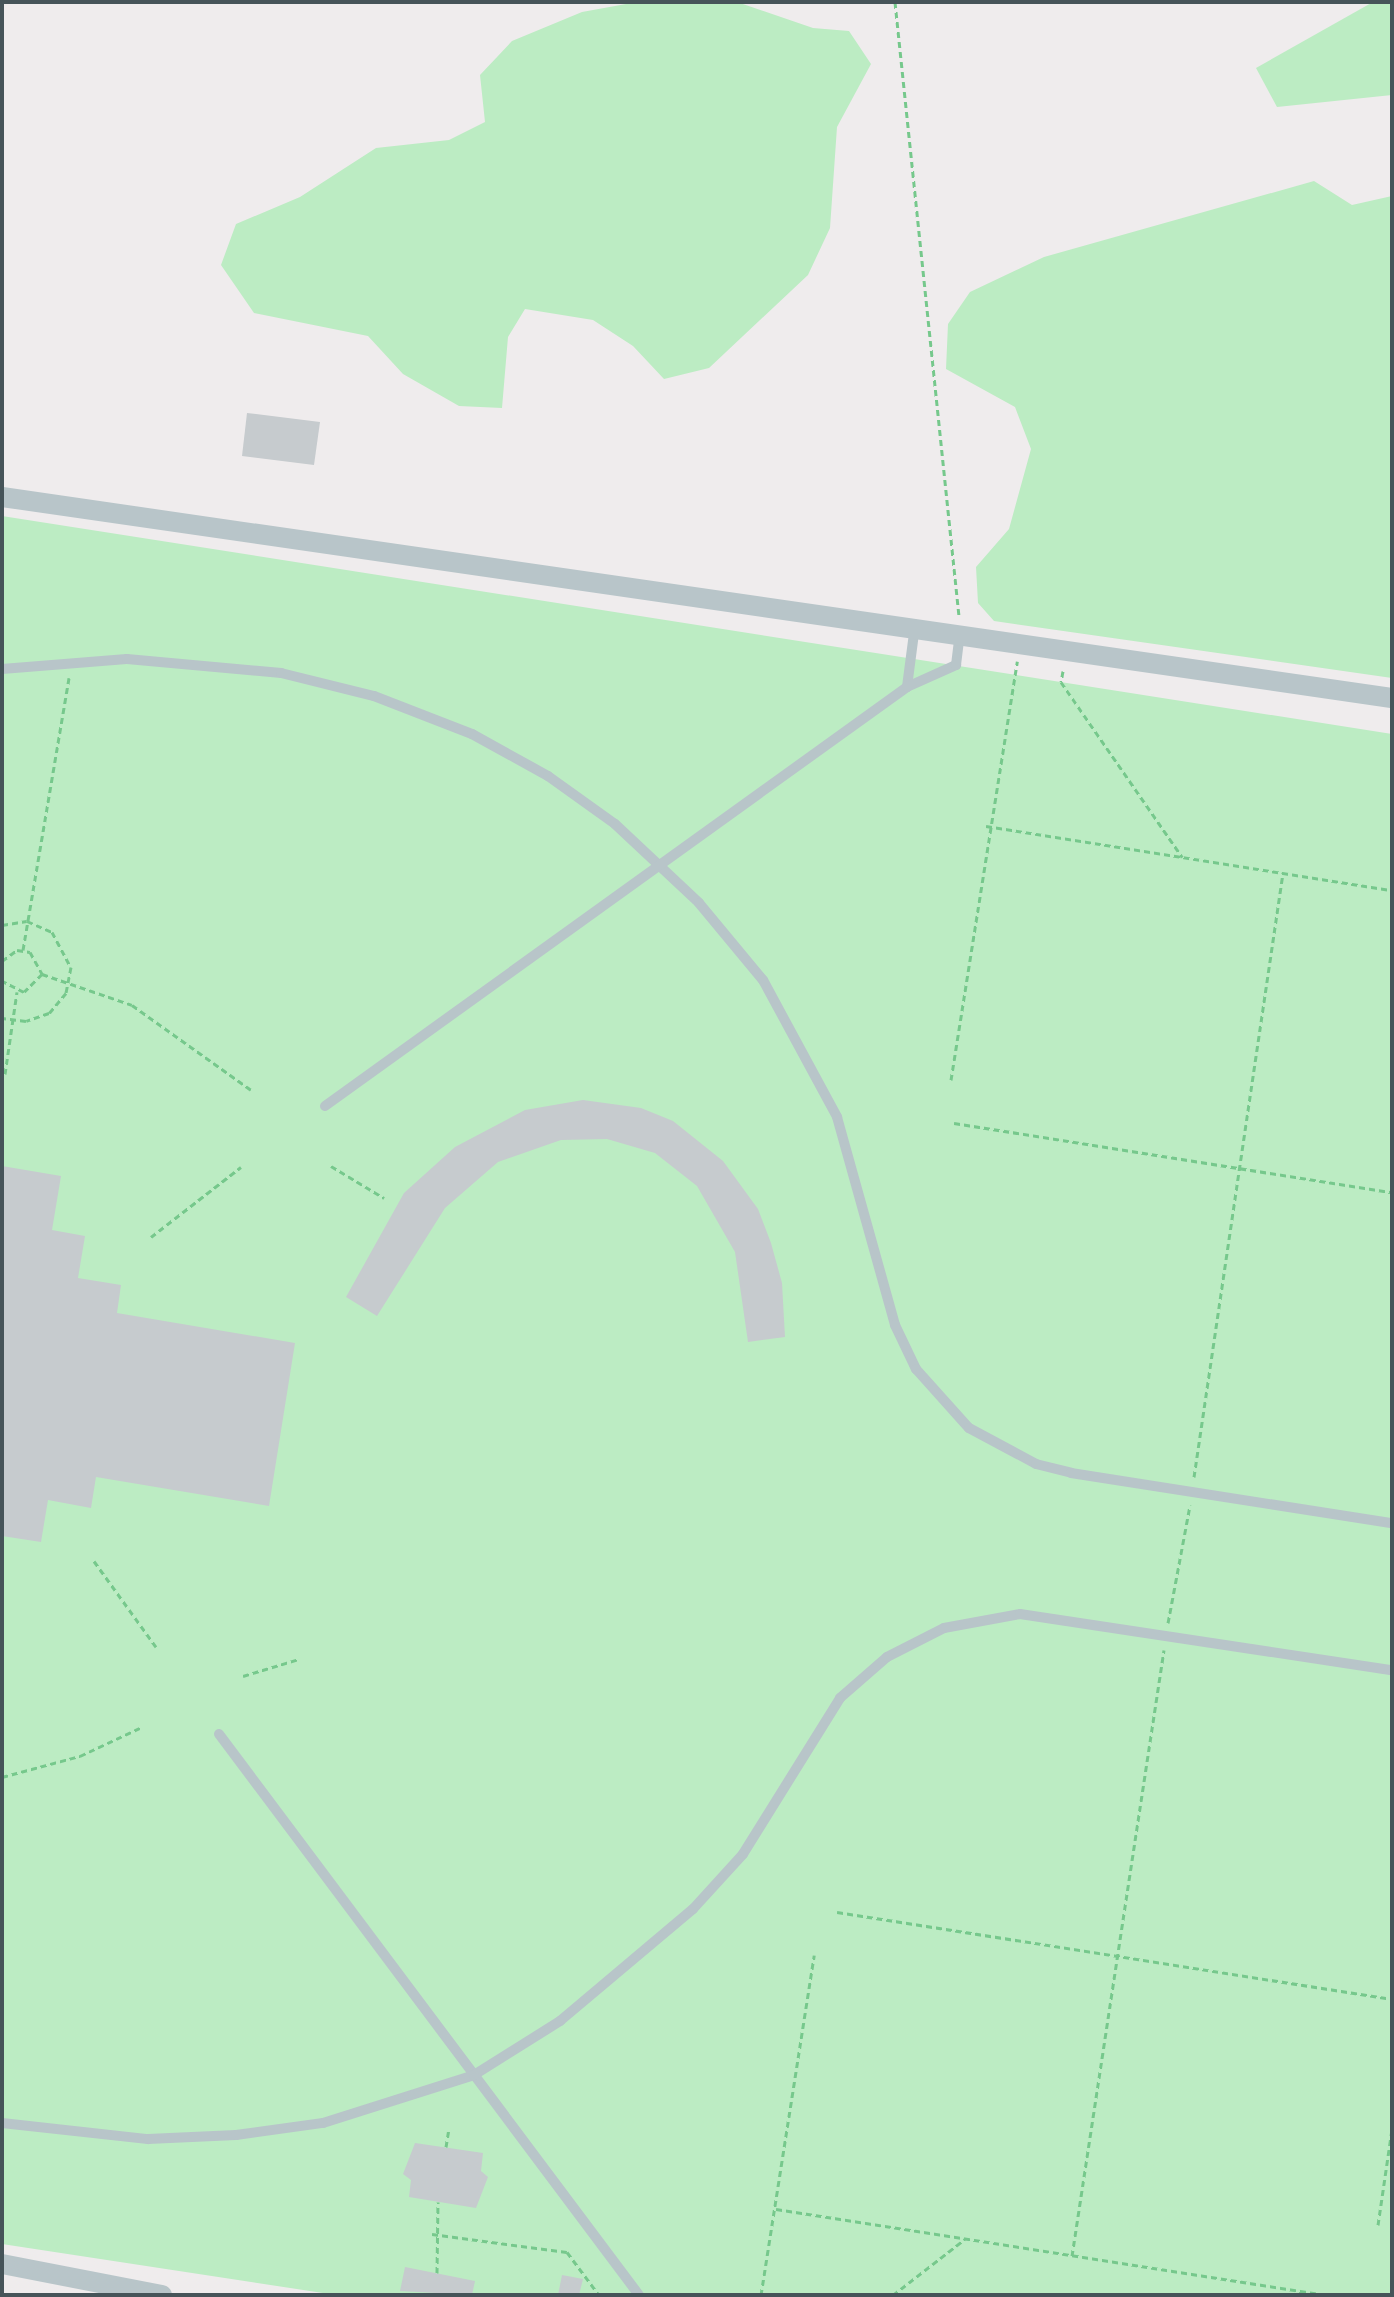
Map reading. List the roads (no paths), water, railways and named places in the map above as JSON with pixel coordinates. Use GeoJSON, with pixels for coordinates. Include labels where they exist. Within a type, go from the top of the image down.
{"type":"FeatureCollection","features":[{"type":"Feature","properties":{"kind":"street"},"geometry":{"type":"LineString","coordinates":[[2,497],[915,624],[1392,698]]}},
{"type":"Feature","properties":{"kind":"street"},"geometry":{"type":"LineString","coordinates":[[2,2264],[162,2295]]}},
{"type":"Feature","properties":{"kind":"lane"},"geometry":{"type":"LineString","coordinates":[[907,687],[915,624]]}},
{"type":"Feature","properties":{"kind":"lane"},"geometry":{"type":"LineString","coordinates":[[325,1106],[907,687],[956,665],[960,631]]}},
{"type":"Feature","properties":{"kind":"lane"},"geometry":{"type":"LineString","coordinates":[[2,669],[72,662],[202,663],[374,696],[472,734],[548,776],[659,866],[732,939],[805,1047],[861,1185],[895,1325],[941,1402],[969,1428],[1036,1464],[1392,1523]]}},
{"type":"Feature","properties":{"kind":"lane"},"geometry":{"type":"LineString","coordinates":[[2,2123],[148,2139],[236,2135],[323,2123],[474,2075],[560,2021],[693,1909],[743,1854],[840,1698],[910,1642],[1020,1614],[1392,1670]]}},
{"type":"Feature","properties":{"kind":"lane"},"geometry":{"type":"LineString","coordinates":[[219,1734],[639,2295]]}}]}
